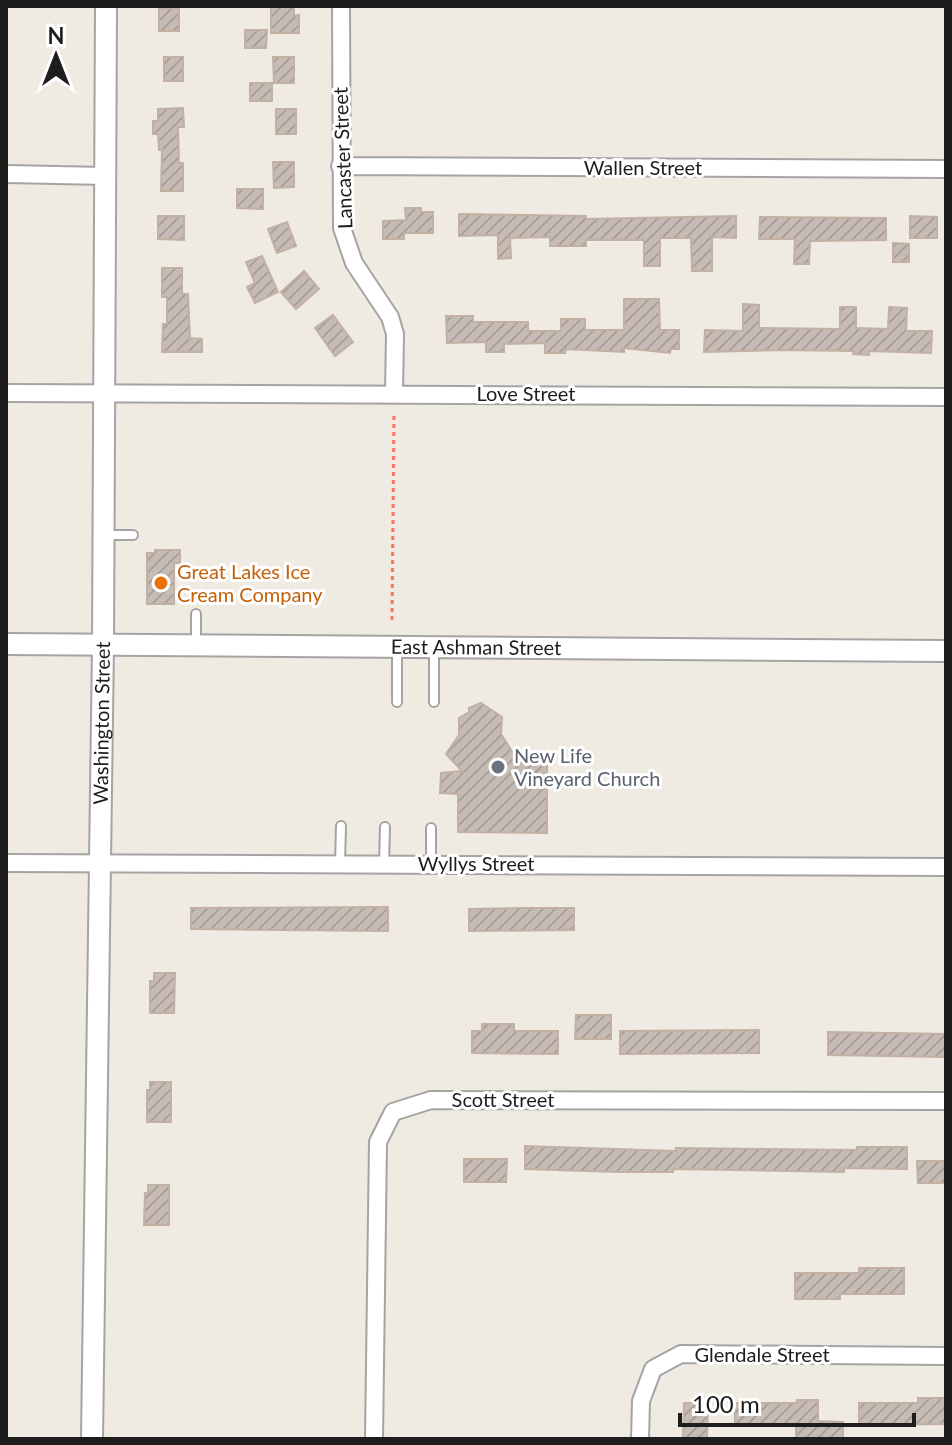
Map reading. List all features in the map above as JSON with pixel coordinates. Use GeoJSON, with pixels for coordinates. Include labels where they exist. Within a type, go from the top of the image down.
{"type":"FeatureCollection","features":[{"type":"Feature","properties":{"kind":"street","name":"Washington Street"},"geometry":{"type":"LineString","coordinates":[[92,1439],[103,645],[106,6]]}},
{"type":"Feature","properties":{"kind":"street","name":"Lancaster Street"},"geometry":{"type":"LineString","coordinates":[[341,6],[342,228],[354,263],[383,303],[395,334],[394,393]]}},
{"type":"Feature","properties":{"kind":"street","name":"Wallen Street"},"geometry":{"type":"LineString","coordinates":[[340,166],[946,169]]}},
{"type":"Feature","properties":{"kind":"street"},"geometry":{"type":"LineString","coordinates":[[6,174],[106,176]]}},
{"type":"Feature","properties":{"kind":"street","name":"Love Street"},"geometry":{"type":"LineString","coordinates":[[6,393],[946,397]]}},
{"type":"Feature","properties":{"kind":"street","name":"East Ashman Street"},"geometry":{"type":"LineString","coordinates":[[6,644],[946,651]]}},
{"type":"Feature","properties":{"kind":"street","name":"Wyllys Street"},"geometry":{"type":"LineString","coordinates":[[6,863],[946,867]]}},
{"type":"Feature","properties":{"kind":"street","name":"Scott Street"},"geometry":{"type":"LineString","coordinates":[[374,1439],[378,1142],[393,1112],[431,1100],[946,1101]]}},
{"type":"Feature","properties":{"kind":"street","name":"Glendale Street"},"geometry":{"type":"LineString","coordinates":[[640,1439],[641,1401],[653,1369],[681,1354],[946,1356]]}},
{"type":"Feature","properties":{"kind":"lane"},"geometry":{"type":"LineString","coordinates":[[104,535],[133,535]]}},
{"type":"Feature","properties":{"kind":"lane"},"geometry":{"type":"LineString","coordinates":[[196,614],[196,645]]}},
{"type":"Feature","properties":{"kind":"lane"},"geometry":{"type":"LineString","coordinates":[[397,647],[397,702]]}},
{"type":"Feature","properties":{"kind":"lane"},"geometry":{"type":"LineString","coordinates":[[434,647],[434,702]]}},
{"type":"Feature","properties":{"kind":"lane"},"geometry":{"type":"LineString","coordinates":[[340,863],[341,826]]}},
{"type":"Feature","properties":{"kind":"lane"},"geometry":{"type":"LineString","coordinates":[[384,863],[385,827]]}},
{"type":"Feature","properties":{"kind":"lane"},"geometry":{"type":"LineString","coordinates":[[431,828],[431,863]]}},
{"type":"Feature","properties":{"kind":"path"},"geometry":{"type":"LineString","coordinates":[[392,620],[394,393]]}},
{"type":"Feature","properties":{"kind":"building"},"geometry":{"type":"Polygon","coordinates":[[[271,6],[294,6],[294,16],[299,15],[299,33],[271,33],[271,6]]]}},
{"type":"Feature","properties":{"kind":"building"},"geometry":{"type":"Polygon","coordinates":[[[159,8],[179,8],[179,31],[159,31],[159,8]]]}},
{"type":"Feature","properties":{"kind":"building"},"geometry":{"type":"Polygon","coordinates":[[[245,30],[267,30],[266,48],[245,48],[245,30]]]}},
{"type":"Feature","properties":{"kind":"building"},"geometry":{"type":"Polygon","coordinates":[[[164,57],[183,57],[183,81],[164,81],[164,57]]]}},
{"type":"Feature","properties":{"kind":"building"},"geometry":{"type":"Polygon","coordinates":[[[273,57],[294,57],[294,83],[274,83],[273,57]]]}},
{"type":"Feature","properties":{"kind":"building"},"geometry":{"type":"Polygon","coordinates":[[[250,83],[272,83],[272,101],[250,101],[250,83]]]}},
{"type":"Feature","properties":{"kind":"building"},"geometry":{"type":"Polygon","coordinates":[[[183,108],[184,127],[178,127],[183,191],[161,191],[162,150],[159,150],[158,134],[153,134],[153,121],[158,121],[158,109],[183,108]]]}},
{"type":"Feature","properties":{"kind":"building"},"geometry":{"type":"Polygon","coordinates":[[[276,109],[296,109],[296,134],[276,134],[276,109]]]}},
{"type":"Feature","properties":{"kind":"building"},"geometry":{"type":"Polygon","coordinates":[[[273,162],[294,162],[294,187],[274,188],[273,162]]]}},
{"type":"Feature","properties":{"kind":"building"},"geometry":{"type":"Polygon","coordinates":[[[237,189],[263,189],[263,209],[237,208],[237,189]]]}},
{"type":"Feature","properties":{"kind":"building"},"geometry":{"type":"Polygon","coordinates":[[[405,208],[433,212],[433,233],[404,233],[404,239],[383,239],[383,221],[406,220],[405,208]]]}},
{"type":"Feature","properties":{"kind":"building"},"geometry":{"type":"Polygon","coordinates":[[[459,214],[586,216],[586,219],[736,216],[736,238],[712,237],[712,271],[692,271],[691,238],[660,238],[660,266],[644,266],[644,240],[586,240],[586,246],[550,246],[550,237],[510,238],[511,258],[498,259],[498,235],[459,236],[459,214]]]}},
{"type":"Feature","properties":{"kind":"building"},"geometry":{"type":"Polygon","coordinates":[[[158,216],[184,216],[184,240],[158,239],[158,216]]]}},
{"type":"Feature","properties":{"kind":"building"},"geometry":{"type":"Polygon","coordinates":[[[910,216],[937,217],[937,238],[910,238],[910,216]]]}},
{"type":"Feature","properties":{"kind":"building"},"geometry":{"type":"Polygon","coordinates":[[[760,217],[886,218],[886,240],[810,241],[809,264],[794,264],[795,239],[759,239],[760,217]]]}},
{"type":"Feature","properties":{"kind":"building"},"geometry":{"type":"Polygon","coordinates":[[[287,222],[296,246],[277,253],[268,229],[287,222]]]}},
{"type":"Feature","properties":{"kind":"building"},"geometry":{"type":"Polygon","coordinates":[[[893,243],[909,244],[909,262],[893,262],[893,243]]]}},
{"type":"Feature","properties":{"kind":"building"},"geometry":{"type":"Polygon","coordinates":[[[262,256],[278,292],[255,303],[247,287],[255,283],[246,262],[262,256]]]}},
{"type":"Feature","properties":{"kind":"building"},"geometry":{"type":"Polygon","coordinates":[[[162,268],[182,268],[182,294],[188,294],[190,338],[202,339],[202,352],[162,352],[163,324],[167,324],[167,297],[162,297],[162,268]]]}},
{"type":"Feature","properties":{"kind":"building"},"geometry":{"type":"Polygon","coordinates":[[[304,271],[319,289],[296,309],[281,292],[304,271]]]}},
{"type":"Feature","properties":{"kind":"building"},"geometry":{"type":"Polygon","coordinates":[[[624,299],[659,299],[660,330],[679,330],[679,349],[671,349],[670,353],[624,348],[624,352],[566,349],[565,353],[545,353],[545,343],[504,344],[504,352],[486,352],[486,342],[447,343],[446,316],[473,316],[473,322],[528,322],[528,331],[561,331],[561,319],[585,319],[585,330],[624,330],[624,299]]]}},
{"type":"Feature","properties":{"kind":"building"},"geometry":{"type":"Polygon","coordinates":[[[743,304],[759,305],[759,328],[840,329],[840,307],[856,307],[856,328],[888,329],[889,307],[907,308],[906,331],[932,331],[931,353],[704,352],[705,330],[743,331],[743,304]]]}},
{"type":"Feature","properties":{"kind":"building"},"geometry":{"type":"Polygon","coordinates":[[[333,315],[353,342],[335,356],[315,328],[333,315]]]}},
{"type":"Feature","properties":{"kind":"building","name":"Great Lakes Ice Cream Company"},"geometry":{"type":"Polygon","coordinates":[[[155,550],[180,550],[180,563],[174,563],[174,604],[147,604],[147,553],[155,553],[155,550]]]}},
{"type":"Feature","properties":{"kind":"building","name":"New Life Vineyard Church"},"geometry":{"type":"Polygon","coordinates":[[[481,703],[502,717],[501,734],[518,761],[547,762],[547,833],[458,832],[458,794],[440,793],[441,773],[462,771],[446,754],[459,735],[459,718],[469,712],[469,708],[481,703]]]}},
{"type":"Feature","properties":{"kind":"building"},"geometry":{"type":"Polygon","coordinates":[[[388,907],[388,931],[191,929],[191,908],[388,907]]]}},
{"type":"Feature","properties":{"kind":"building"},"geometry":{"type":"Polygon","coordinates":[[[574,908],[574,930],[469,931],[469,909],[574,908]]]}},
{"type":"Feature","properties":{"kind":"building"},"geometry":{"type":"Polygon","coordinates":[[[154,973],[175,973],[174,1013],[150,1013],[150,981],[154,981],[154,973]]]}},
{"type":"Feature","properties":{"kind":"building"},"geometry":{"type":"Polygon","coordinates":[[[576,1015],[611,1015],[611,1039],[575,1039],[576,1015]]]}},
{"type":"Feature","properties":{"kind":"building"},"geometry":{"type":"Polygon","coordinates":[[[482,1024],[514,1024],[514,1031],[558,1031],[558,1054],[472,1053],[472,1031],[482,1031],[482,1024]]]}},
{"type":"Feature","properties":{"kind":"building"},"geometry":{"type":"Polygon","coordinates":[[[759,1030],[759,1053],[620,1054],[620,1031],[759,1030]]]}},
{"type":"Feature","properties":{"kind":"building"},"geometry":{"type":"Polygon","coordinates":[[[828,1032],[946,1034],[946,1057],[828,1055],[828,1032]]]}},
{"type":"Feature","properties":{"kind":"building"},"geometry":{"type":"Polygon","coordinates":[[[150,1082],[171,1082],[171,1122],[147,1122],[150,1082]]]}},
{"type":"Feature","properties":{"kind":"building"},"geometry":{"type":"Polygon","coordinates":[[[525,1146],[676,1151],[676,1148],[857,1150],[857,1147],[907,1147],[907,1169],[844,1168],[844,1172],[673,1169],[673,1172],[619,1172],[525,1169],[525,1146]]]}},
{"type":"Feature","properties":{"kind":"building"},"geometry":{"type":"Polygon","coordinates":[[[464,1159],[507,1159],[506,1182],[464,1182],[464,1159]]]}},
{"type":"Feature","properties":{"kind":"building"},"geometry":{"type":"Polygon","coordinates":[[[917,1161],[946,1161],[946,1183],[918,1183],[917,1161]]]}},
{"type":"Feature","properties":{"kind":"building"},"geometry":{"type":"Polygon","coordinates":[[[148,1185],[169,1185],[169,1225],[144,1225],[148,1185]]]}},
{"type":"Feature","properties":{"kind":"building"},"geometry":{"type":"Polygon","coordinates":[[[859,1268],[904,1268],[904,1294],[840,1294],[840,1299],[795,1299],[795,1273],[859,1273],[859,1268]]]}},
{"type":"Feature","properties":{"kind":"building"},"geometry":{"type":"Polygon","coordinates":[[[918,1398],[946,1398],[946,1424],[859,1425],[859,1403],[918,1403],[918,1398]]]}},
{"type":"Feature","properties":{"kind":"building"},"geometry":{"type":"Polygon","coordinates":[[[797,1400],[818,1400],[818,1421],[843,1422],[843,1439],[796,1439],[796,1425],[735,1425],[735,1403],[797,1403],[797,1400]]]}},
{"type":"Feature","properties":{"kind":"building"},"geometry":{"type":"Polygon","coordinates":[[[684,1403],[708,1403],[707,1439],[683,1439],[684,1403]]]}},
{"type":"Feature","properties":{"kind":"place","name":"Great Lakes Ice Cream Company"},"geometry":{"type":"Point","coordinates":[161,583]}},
{"type":"Feature","properties":{"kind":"place","name":"New Life Vineyard Church"},"geometry":{"type":"Point","coordinates":[498,767]}}]}
